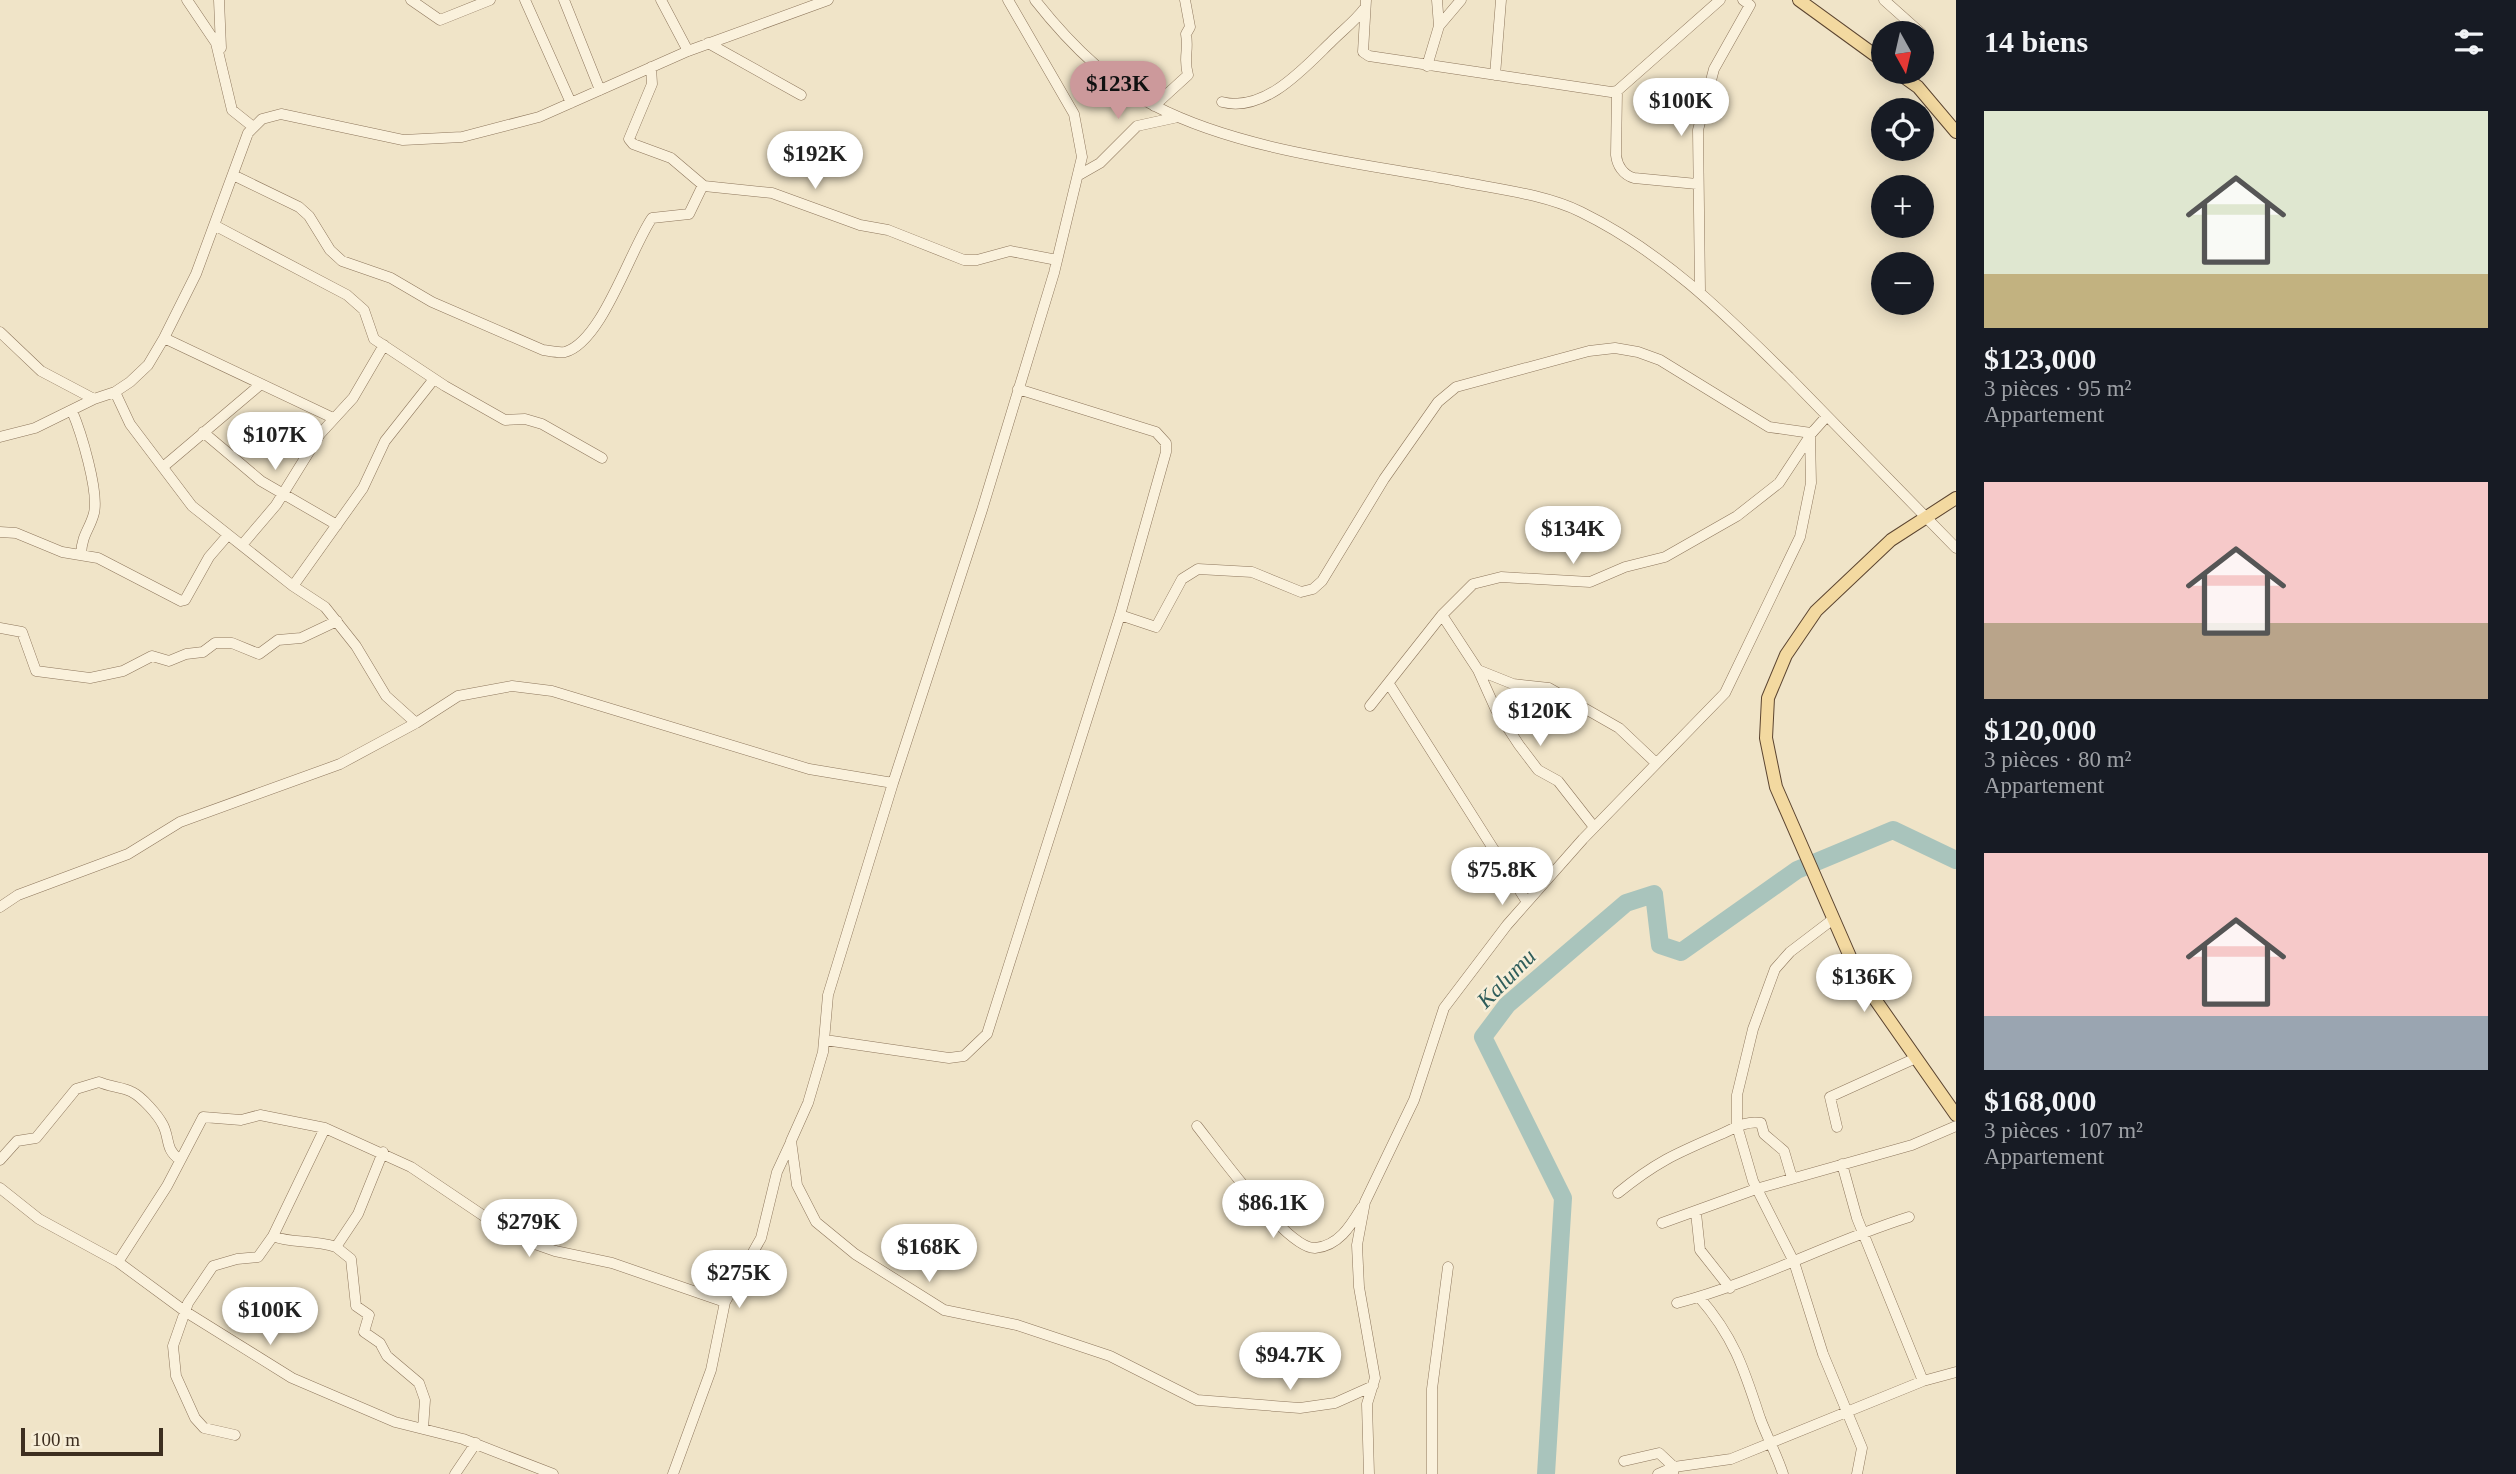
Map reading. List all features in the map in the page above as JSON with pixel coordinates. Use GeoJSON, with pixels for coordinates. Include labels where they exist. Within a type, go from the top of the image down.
{"type":"FeatureCollection","features":[{"type":"Feature","properties":{"kind":"main road"},"geometry":{"type":"LineString","coordinates":[[1799,0],[1871,52]]}},
{"type":"Feature","properties":{"kind":"main road"},"geometry":{"type":"LineString","coordinates":[[1914,84],[1956,132]]}},
{"type":"Feature","properties":{"kind":"main road"},"geometry":{"type":"LineString","coordinates":[[1956,498],[1891,540],[1816,611],[1786,655],[1768,698],[1766,738],[1776,787],[1858,975],[1956,1115]]}},
{"type":"Feature","properties":{"kind":"street"},"geometry":{"type":"LineString","coordinates":[[187,0],[216,43],[221,56]]}},
{"type":"Feature","properties":{"kind":"street"},"geometry":{"type":"LineString","coordinates":[[219,0],[221,56],[229,105],[252,126]]}},
{"type":"Feature","properties":{"kind":"street"},"geometry":{"type":"LineString","coordinates":[[411,0],[440,20],[490,0]]}},
{"type":"Feature","properties":{"kind":"street"},"geometry":{"type":"LineString","coordinates":[[525,0],[571,103]]}},
{"type":"Feature","properties":{"kind":"street"},"geometry":{"type":"LineString","coordinates":[[564,0],[600,90]]}},
{"type":"Feature","properties":{"kind":"street"},"geometry":{"type":"LineString","coordinates":[[661,0],[688,51]]}},
{"type":"Feature","properties":{"kind":"street"},"geometry":{"type":"LineString","coordinates":[[0,437],[35,428],[94,399],[115,392],[142,372],[164,338],[189,290],[252,126],[262,119],[281,114],[403,140],[432,140],[497,129],[571,103],[708,43],[828,0]]}},
{"type":"Feature","properties":{"kind":"street"},"geometry":{"type":"LineString","coordinates":[[673,1474],[711,1370],[725,1302],[758,1244],[777,1172],[808,1103],[825,1040],[824,1017],[828,995],[892,783],[964,571],[1058,260],[1079,175],[1083,147],[1074,114],[1008,0]]}},
{"type":"Feature","properties":{"kind":"street"},"geometry":{"type":"LineString","coordinates":[[1035,0],[1086,57],[1154,106],[1178,117],[1320,158],[1496,189],[1570,208],[1651,253],[1700,290],[1956,548]]}},
{"type":"Feature","properties":{"kind":"street"},"geometry":{"type":"LineString","coordinates":[[1154,106],[1188,75],[1183,61],[1188,45],[1186,34],[1190,27],[1185,0]]}},
{"type":"Feature","properties":{"kind":"street"},"geometry":{"type":"LineString","coordinates":[[1427,66],[1438,26],[1437,0]]}},
{"type":"Feature","properties":{"kind":"street"},"geometry":{"type":"LineString","coordinates":[[1438,26],[1461,0]]}},
{"type":"Feature","properties":{"kind":"street"},"geometry":{"type":"LineString","coordinates":[[1494,75],[1502,0]]}},
{"type":"Feature","properties":{"kind":"street"},"geometry":{"type":"LineString","coordinates":[[1698,184],[1634,178],[1625,173],[1618,165],[1616,155],[1617,92],[1720,0]]}},
{"type":"Feature","properties":{"kind":"street"},"geometry":{"type":"LineString","coordinates":[[1700,290],[1698,130],[1714,69],[1749,5],[1742,0]]}},
{"type":"Feature","properties":{"kind":"street"},"geometry":{"type":"LineString","coordinates":[[1884,0],[1907,21]]}},
{"type":"Feature","properties":{"kind":"street"},"geometry":{"type":"LineString","coordinates":[[1365,4],[1366,55],[1617,92]]}},
{"type":"Feature","properties":{"kind":"street"},"geometry":{"type":"LineString","coordinates":[[1222,102],[1235,105],[1251,102],[1307,68],[1365,4]]}},
{"type":"Feature","properties":{"kind":"street"},"geometry":{"type":"LineString","coordinates":[[708,43],[802,95]]}},
{"type":"Feature","properties":{"kind":"street"},"geometry":{"type":"LineString","coordinates":[[651,67],[652,84],[629,139],[634,144],[671,158],[703,185],[772,193],[860,225],[888,230],[964,260],[977,260],[1010,251],[1058,260]]}},
{"type":"Feature","properties":{"kind":"street"},"geometry":{"type":"LineString","coordinates":[[1079,175],[1100,163],[1137,126],[1178,117]]}},
{"type":"Feature","properties":{"kind":"street"},"geometry":{"type":"LineString","coordinates":[[233,175],[299,207],[309,216],[330,250],[342,261],[391,278],[432,302],[532,345],[561,352],[576,347],[593,331],[652,218],[689,214],[703,185]]}},
{"type":"Feature","properties":{"kind":"street"},"geometry":{"type":"LineString","coordinates":[[214,225],[360,304],[368,316],[371,334],[434,379],[505,420],[532,420],[603,458]]}},
{"type":"Feature","properties":{"kind":"street"},"geometry":{"type":"LineString","coordinates":[[0,332],[41,371],[94,399]]}},
{"type":"Feature","properties":{"kind":"street"},"geometry":{"type":"LineString","coordinates":[[164,338],[333,418]]}},
{"type":"Feature","properties":{"kind":"street"},"geometry":{"type":"LineString","coordinates":[[242,545],[262,525],[284,494],[309,447],[353,398],[384,345]]}},
{"type":"Feature","properties":{"kind":"street"},"geometry":{"type":"LineString","coordinates":[[1120,615],[1156,627],[1182,579],[1198,569],[1252,572],[1295,591],[1313,589],[1322,581],[1384,479],[1449,391],[1589,351],[1615,348],[1638,352],[1694,379],[1743,413],[1769,427],[1810,434]]}},
{"type":"Feature","properties":{"kind":"street"},"geometry":{"type":"LineString","coordinates":[[293,586],[367,480],[385,441],[434,379]]}},
{"type":"Feature","properties":{"kind":"street"},"geometry":{"type":"LineString","coordinates":[[163,467],[261,384]]}},
{"type":"Feature","properties":{"kind":"street"},"geometry":{"type":"LineString","coordinates":[[825,1040],[949,1058],[964,1056],[987,1034],[1120,615],[1166,452],[1166,443],[1156,432],[1018,389]]}},
{"type":"Feature","properties":{"kind":"street"},"geometry":{"type":"LineString","coordinates":[[115,392],[130,424],[192,506],[293,586],[325,607],[386,696],[416,723]]}},
{"type":"Feature","properties":{"kind":"street"},"geometry":{"type":"LineString","coordinates":[[72,411],[85,443],[94,509],[82,534],[81,554]]}},
{"type":"Feature","properties":{"kind":"street"},"geometry":{"type":"LineString","coordinates":[[1370,706],[1442,615],[1463,591],[1477,582],[1501,576],[1590,582],[1625,567],[1665,557],[1737,516],[1780,483],[1810,434],[1827,416]]}},
{"type":"Feature","properties":{"kind":"street"},"geometry":{"type":"LineString","coordinates":[[203,432],[261,481],[337,525]]}},
{"type":"Feature","properties":{"kind":"street"},"geometry":{"type":"LineString","coordinates":[[1198,1126],[1266,1210],[1303,1245],[1312,1248],[1331,1243],[1349,1228],[1365,1202],[1414,1100],[1429,1047],[1450,997],[1527,902],[1594,827],[1725,693],[1786,570],[1809,506],[1810,434]]}},
{"type":"Feature","properties":{"kind":"street"},"geometry":{"type":"LineString","coordinates":[[0,532],[16,533],[62,552],[102,560],[181,601],[185,600],[209,557],[228,535]]}},
{"type":"Feature","properties":{"kind":"street"},"geometry":{"type":"LineString","coordinates":[[1442,615],[1478,670],[1496,710],[1519,745],[1538,770],[1558,781],[1594,827]]}},
{"type":"Feature","properties":{"kind":"street"},"geometry":{"type":"LineString","coordinates":[[0,628],[22,632],[36,671],[82,678],[112,675],[152,656],[169,661],[186,654],[203,652],[215,643],[232,643],[259,654],[278,640],[301,638],[337,621]]}},
{"type":"Feature","properties":{"kind":"street"},"geometry":{"type":"LineString","coordinates":[[1478,670],[1513,684],[1549,688],[1619,728],[1656,763]]}},
{"type":"Feature","properties":{"kind":"street"},"geometry":{"type":"LineString","coordinates":[[1389,684],[1527,902]]}},
{"type":"Feature","properties":{"kind":"street"},"geometry":{"type":"LineString","coordinates":[[0,907],[18,895],[128,854],[180,822],[340,764],[416,723],[458,696],[495,688],[530,687],[570,696],[809,769],[892,783]]}},
{"type":"Feature","properties":{"kind":"street"},"geometry":{"type":"LineString","coordinates":[[1832,920],[1790,952],[1775,969],[1753,1029],[1737,1095],[1737,1126],[1756,1189],[1794,1262],[1823,1354],[1862,1448],[1857,1474]]}},
{"type":"Feature","properties":{"kind":"street"},"geometry":{"type":"LineString","coordinates":[[1837,1127],[1830,1097],[1916,1058]]}},
{"type":"Feature","properties":{"kind":"street"},"geometry":{"type":"LineString","coordinates":[[0,1160],[19,1141],[36,1138],[76,1090],[99,1082],[111,1088],[130,1091],[143,1102],[162,1124],[169,1151],[179,1160]]}},
{"type":"Feature","properties":{"kind":"street"},"geometry":{"type":"LineString","coordinates":[[118,1262],[167,1186],[179,1160],[207,1115],[241,1120],[260,1115],[325,1128],[383,1152],[515,1237],[555,1251],[612,1264],[725,1302]]}},
{"type":"Feature","properties":{"kind":"street"},"geometry":{"type":"LineString","coordinates":[[1618,1193],[1672,1154],[1737,1126],[1761,1123],[1766,1136],[1784,1151],[1792,1178]]}},
{"type":"Feature","properties":{"kind":"street"},"geometry":{"type":"LineString","coordinates":[[1662,1223],[1696,1213],[1756,1189],[1912,1145],[1956,1126]]}},
{"type":"Feature","properties":{"kind":"street"},"geometry":{"type":"LineString","coordinates":[[235,1435],[199,1424],[176,1376],[173,1346],[188,1303],[213,1266],[237,1259],[258,1257],[272,1236],[325,1128]]}},
{"type":"Feature","properties":{"kind":"street"},"geometry":{"type":"LineString","coordinates":[[791,1141],[797,1185],[816,1222],[855,1254],[944,1310],[1017,1325],[1110,1356],[1204,1402],[1239,1401],[1309,1407],[1335,1403],[1373,1385]]}},
{"type":"Feature","properties":{"kind":"street"},"geometry":{"type":"LineString","coordinates":[[336,1247],[356,1218],[383,1152]]}},
{"type":"Feature","properties":{"kind":"street"},"geometry":{"type":"LineString","coordinates":[[1842,1164],[1862,1231],[1923,1381]]}},
{"type":"Feature","properties":{"kind":"street"},"geometry":{"type":"LineString","coordinates":[[0,1188],[39,1219],[118,1262],[186,1312],[303,1384],[394,1422],[476,1443],[553,1474]]}},
{"type":"Feature","properties":{"kind":"street"},"geometry":{"type":"LineString","coordinates":[[1365,1202],[1357,1262],[1373,1385],[1367,1404],[1369,1474]]}},
{"type":"Feature","properties":{"kind":"street"},"geometry":{"type":"LineString","coordinates":[[1696,1213],[1700,1250],[1730,1287]]}},
{"type":"Feature","properties":{"kind":"street"},"geometry":{"type":"LineString","coordinates":[[1676,1303],[1730,1287],[1862,1231],[1909,1217]]}},
{"type":"Feature","properties":{"kind":"street"},"geometry":{"type":"LineString","coordinates":[[272,1236],[286,1242],[314,1240],[336,1247],[351,1259],[356,1306],[369,1314],[365,1333],[380,1343],[387,1356],[419,1383],[423,1391],[423,1429]]}},
{"type":"Feature","properties":{"kind":"street"},"geometry":{"type":"LineString","coordinates":[[1432,1474],[1432,1389],[1448,1267]]}},
{"type":"Feature","properties":{"kind":"street"},"geometry":{"type":"LineString","coordinates":[[1699,1297],[1721,1324],[1748,1375],[1761,1420],[1783,1474]]}},
{"type":"Feature","properties":{"kind":"street"},"geometry":{"type":"LineString","coordinates":[[1658,1474],[1725,1460],[1923,1381],[1956,1372]]}},
{"type":"Feature","properties":{"kind":"street"},"geometry":{"type":"LineString","coordinates":[[455,1474],[476,1443]]}},
{"type":"Feature","properties":{"kind":"street"},"geometry":{"type":"LineString","coordinates":[[1624,1461],[1659,1453],[1673,1471]]}},
{"type":"Feature","properties":{"kind":"waterway","name":"Kalumu"},"geometry":{"type":"LineString","coordinates":[[1546,1474],[1563,1198],[1483,1037],[1507,1005],[1626,903],[1654,894],[1660,945],[1681,952],[1797,870],[1893,830],[1956,860]]}}]}
